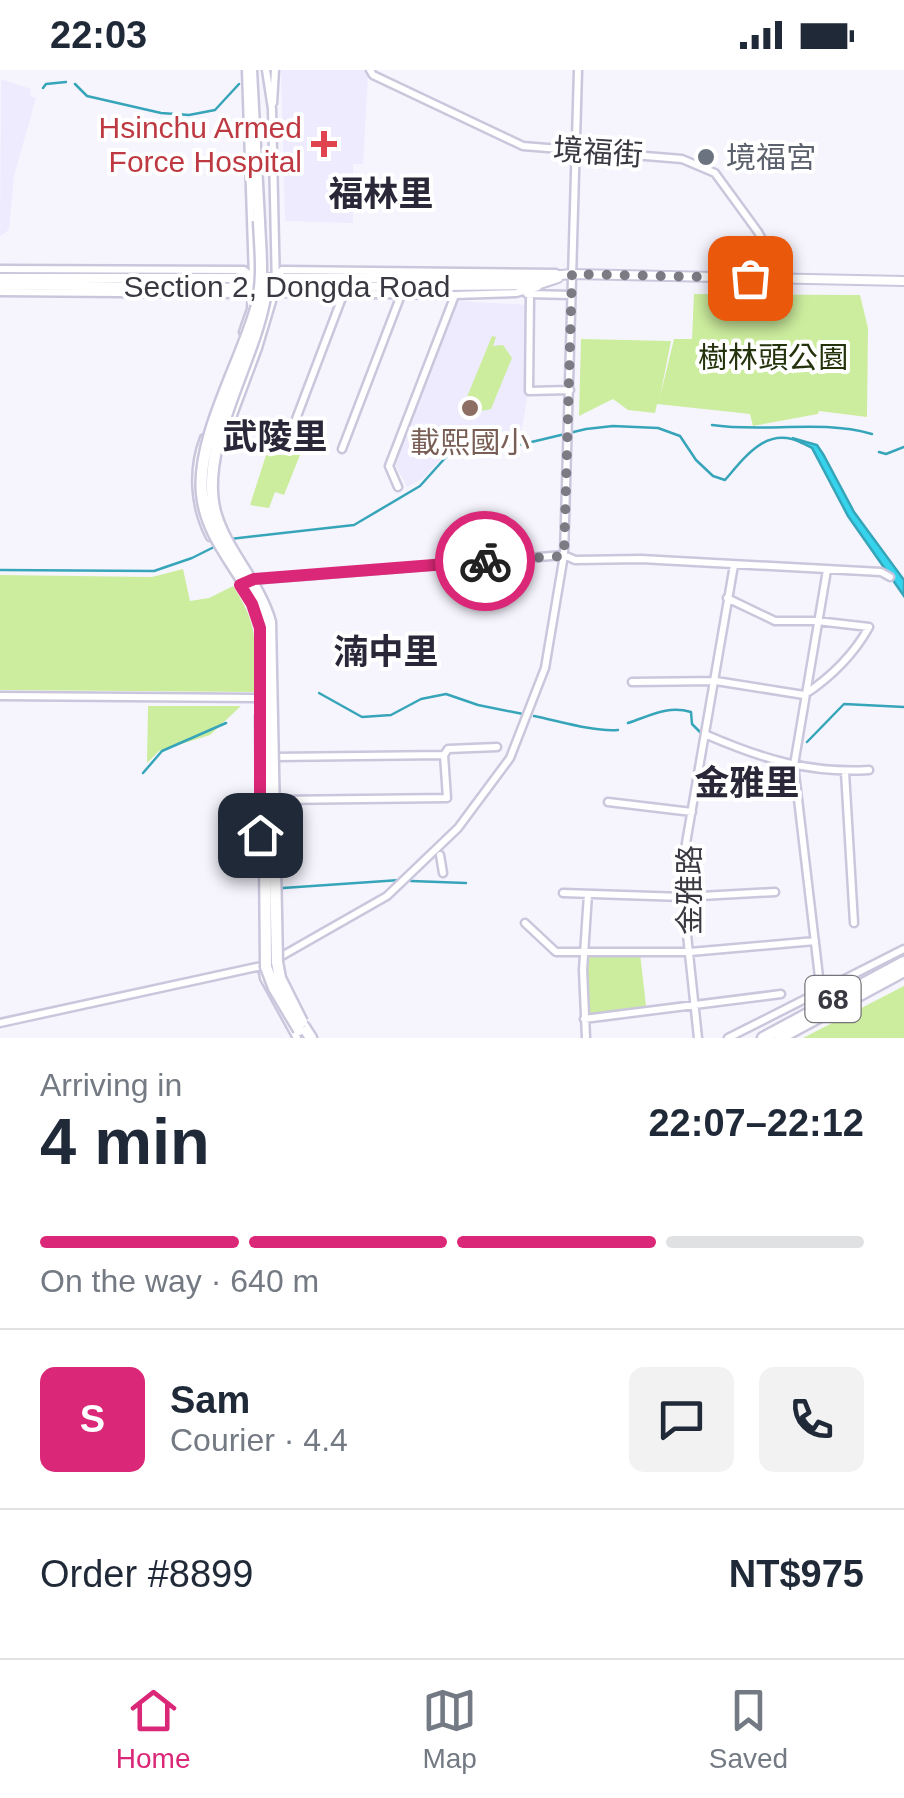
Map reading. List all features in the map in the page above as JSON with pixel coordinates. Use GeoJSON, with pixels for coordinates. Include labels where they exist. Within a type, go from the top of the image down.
{"type":"FeatureCollection","features":[{"type":"Feature","properties":{"kind":"highway"},"geometry":{"type":"LineString","coordinates":[[252,70],[265,298],[214,458],[212,498],[220,528],[260,614],[264,635],[266,966],[274,988],[303,1032]]}},
{"type":"Feature","properties":{"kind":"highway"},"geometry":{"type":"LineString","coordinates":[[249,586],[208,522],[201,484],[208,443],[258,302],[262,221]]}},
{"type":"Feature","properties":{"kind":"highway"},"geometry":{"type":"LineString","coordinates":[[230,369],[232,392]]}},
{"type":"Feature","properties":{"kind":"highway"},"geometry":{"type":"LineString","coordinates":[[249,370],[232,392],[208,463],[207,490],[214,525],[249,586]]}},
{"type":"Feature","properties":{"kind":"highway"},"geometry":{"type":"LineString","coordinates":[[259,713],[267,739],[274,975],[303,1032]]}},
{"type":"Feature","properties":{"kind":"highway"},"geometry":{"type":"LineString","coordinates":[[267,739],[275,713]]}},
{"type":"Feature","properties":{"kind":"highway","name":"68"},"geometry":{"type":"LineString","coordinates":[[763,1038],[904,962]]}},
{"type":"Feature","properties":{"kind":"highway","name":"68"},"geometry":{"type":"LineString","coordinates":[[780,1038],[904,971]]}},
{"type":"Feature","properties":{"kind":"main road","name":"Section 2, Dongda Road"},"geometry":{"type":"LineString","coordinates":[[0,281],[252,288],[276,283],[572,274],[904,281]]}},
{"type":"Feature","properties":{"kind":"main road","name":"Section 2, Dongda Road"},"geometry":{"type":"LineString","coordinates":[[0,281],[253,278],[276,283]]}},
{"type":"Feature","properties":{"kind":"street"},"geometry":{"type":"LineString","coordinates":[[252,70],[251,308],[198,461],[196,488],[204,523],[219,537],[249,586],[269,608],[275,633],[280,958],[303,1032]]}},
{"type":"Feature","properties":{"kind":"street"},"geometry":{"type":"LineString","coordinates":[[266,70],[272,109]]}},
{"type":"Feature","properties":{"kind":"street"},"geometry":{"type":"LineString","coordinates":[[275,70],[272,109],[276,283],[218,456],[216,487],[223,520],[219,537],[249,586],[260,628],[262,967],[264,978],[303,1032]]}},
{"type":"Feature","properties":{"kind":"street","name":"境福街"},"geometry":{"type":"LineString","coordinates":[[370,70],[373,75],[523,146],[682,159],[715,173],[758,232],[784,279]]}},
{"type":"Feature","properties":{"kind":"street"},"geometry":{"type":"LineString","coordinates":[[0,1023],[262,967],[280,958],[387,896],[458,828],[510,758],[545,668],[564,556],[578,70]]}},
{"type":"Feature","properties":{"kind":"street"},"geometry":{"type":"LineString","coordinates":[[0,269],[244,270],[253,278]]}},
{"type":"Feature","properties":{"kind":"street"},"geometry":{"type":"LineString","coordinates":[[516,293],[572,274]]}},
{"type":"Feature","properties":{"kind":"street"},"geometry":{"type":"LineString","coordinates":[[276,283],[282,294],[572,295]]}},
{"type":"Feature","properties":{"kind":"street"},"geometry":{"type":"LineString","coordinates":[[0,292],[242,294],[252,288]]}},
{"type":"Feature","properties":{"kind":"street"},"geometry":{"type":"LineString","coordinates":[[530,294],[529,391],[570,390]]}},
{"type":"Feature","properties":{"kind":"street"},"geometry":{"type":"LineString","coordinates":[[285,448],[344,295]]}},
{"type":"Feature","properties":{"kind":"street"},"geometry":{"type":"LineString","coordinates":[[342,449],[401,295]]}},
{"type":"Feature","properties":{"kind":"street"},"geometry":{"type":"LineString","coordinates":[[398,487],[389,466],[455,296]]}},
{"type":"Feature","properties":{"kind":"street"},"geometry":{"type":"LineString","coordinates":[[204,523],[223,520]]}},
{"type":"Feature","properties":{"kind":"street"},"geometry":{"type":"LineString","coordinates":[[249,586],[564,556],[575,560],[641,559],[881,572],[890,577]]}},
{"type":"Feature","properties":{"kind":"street","name":"金雅路"},"geometry":{"type":"LineString","coordinates":[[698,1038],[683,897],[685,849],[734,565]]}},
{"type":"Feature","properties":{"kind":"street"},"geometry":{"type":"LineString","coordinates":[[822,994],[794,765],[828,570]]}},
{"type":"Feature","properties":{"kind":"street"},"geometry":{"type":"LineString","coordinates":[[632,682],[716,681],[804,695],[825,681],[847,658],[869,627],[775,621],[727,598]]}},
{"type":"Feature","properties":{"kind":"street"},"geometry":{"type":"LineString","coordinates":[[0,696],[274,700]]}},
{"type":"Feature","properties":{"kind":"street"},"geometry":{"type":"LineString","coordinates":[[706,735],[779,764],[845,772],[869,770]]}},
{"type":"Feature","properties":{"kind":"street"},"geometry":{"type":"LineString","coordinates":[[277,800],[447,798],[444,755],[448,749],[497,746]]}},
{"type":"Feature","properties":{"kind":"street"},"geometry":{"type":"LineString","coordinates":[[275,757],[444,755]]}},
{"type":"Feature","properties":{"kind":"street"},"geometry":{"type":"LineString","coordinates":[[845,772],[854,923]]}},
{"type":"Feature","properties":{"kind":"street"},"geometry":{"type":"LineString","coordinates":[[608,802],[692,812]]}},
{"type":"Feature","properties":{"kind":"street"},"geometry":{"type":"LineString","coordinates":[[440,855],[442,873]]}},
{"type":"Feature","properties":{"kind":"street"},"geometry":{"type":"LineString","coordinates":[[563,893],[683,897],[775,892]]}},
{"type":"Feature","properties":{"kind":"street"},"geometry":{"type":"LineString","coordinates":[[586,1038],[584,950],[588,894]]}},
{"type":"Feature","properties":{"kind":"street"},"geometry":{"type":"LineString","coordinates":[[525,923],[556,952],[690,952],[815,941]]}},
{"type":"Feature","properties":{"kind":"street"},"geometry":{"type":"LineString","coordinates":[[728,1038],[822,994],[904,949]]}},
{"type":"Feature","properties":{"kind":"street"},"geometry":{"type":"LineString","coordinates":[[584,1018],[781,994]]}},
{"type":"Feature","properties":{"kind":"shaded area","name":"Hsinchu Armed Force Hospital"},"geometry":{"type":"Polygon","coordinates":[[[281,70],[365,70],[368,75],[363,164],[353,164],[353,223],[285,221],[281,70]]]}},
{"type":"Feature","properties":{"kind":"shaded area"},"geometry":{"type":"Polygon","coordinates":[[[1,79],[31,89],[30,96],[36,98],[14,176],[9,230],[0,236],[1,79]]]}},
{"type":"Feature","properties":{"kind":"shaded area","name":"載熙國小"},"geometry":{"type":"Polygon","coordinates":[[[458,301],[528,305],[528,393],[520,440],[460,437],[424,478],[407,487],[395,464],[458,301]]]}},
{"type":"Feature","properties":{"kind":"green space","name":"樹林頭公園"},"geometry":{"type":"Polygon","coordinates":[[[694,294],[860,295],[868,328],[867,417],[819,411],[753,426],[750,414],[657,404],[655,413],[628,410],[613,399],[579,416],[581,339],[671,341],[660,397],[674,339],[692,339],[694,294]]]}},
{"type":"Feature","properties":{"kind":"green space"},"geometry":{"type":"Polygon","coordinates":[[[492,336],[496,337],[493,346],[503,345],[512,358],[491,409],[476,412],[469,404],[466,410],[462,409],[492,336]]]}},
{"type":"Feature","properties":{"kind":"green space"},"geometry":{"type":"Polygon","coordinates":[[[266,455],[300,455],[284,495],[275,492],[269,508],[250,505],[266,455]]]}},
{"type":"Feature","properties":{"kind":"green space"},"geometry":{"type":"Polygon","coordinates":[[[183,569],[190,601],[209,598],[233,586],[242,600],[254,637],[255,692],[0,690],[0,575],[152,577],[183,569]]]}},
{"type":"Feature","properties":{"kind":"green space"},"geometry":{"type":"Polygon","coordinates":[[[148,706],[241,706],[210,735],[159,751],[147,763],[148,706]]]}},
{"type":"Feature","properties":{"kind":"green space"},"geometry":{"type":"Polygon","coordinates":[[[587,953],[640,953],[646,1006],[587,1015],[587,953]]]}},
{"type":"Feature","properties":{"kind":"green space"},"geometry":{"type":"Polygon","coordinates":[[[904,986],[904,1038],[803,1038],[904,986]]]}},
{"type":"Feature","properties":{"kind":"water"},"geometry":{"type":"Polygon","coordinates":[[[792,438],[817,445],[854,512],[904,580],[904,596],[848,516],[812,448],[792,438]]]}},
{"type":"Feature","properties":{"kind":"waterway"},"geometry":{"type":"LineString","coordinates":[[43,88],[46,84],[66,82]]}},
{"type":"Feature","properties":{"kind":"waterway"},"geometry":{"type":"LineString","coordinates":[[75,84],[87,96],[161,113],[189,115],[215,110],[239,84]]}},
{"type":"Feature","properties":{"kind":"waterway"},"geometry":{"type":"LineString","coordinates":[[712,425],[832,427],[872,434]]}},
{"type":"Feature","properties":{"kind":"waterway"},"geometry":{"type":"LineString","coordinates":[[230,539],[354,525],[420,486],[446,457],[473,443],[519,445],[586,429],[658,428],[680,436],[696,460],[713,476],[725,480],[749,453],[768,441],[789,438],[802,443]]}},
{"type":"Feature","properties":{"kind":"waterway"},"geometry":{"type":"LineString","coordinates":[[879,452],[886,454],[904,447]]}},
{"type":"Feature","properties":{"kind":"waterway"},"geometry":{"type":"LineString","coordinates":[[0,570],[154,571],[218,545]]}},
{"type":"Feature","properties":{"kind":"waterway"},"geometry":{"type":"LineString","coordinates":[[319,693],[362,717],[391,715],[421,699],[446,694],[523,714]]}},
{"type":"Feature","properties":{"kind":"waterway"},"geometry":{"type":"LineString","coordinates":[[807,742],[844,704],[904,707]]}},
{"type":"Feature","properties":{"kind":"waterway"},"geometry":{"type":"LineString","coordinates":[[628,723],[659,712],[682,710],[691,712],[692,724],[701,733]]}},
{"type":"Feature","properties":{"kind":"waterway"},"geometry":{"type":"LineString","coordinates":[[534,716],[587,728],[618,730]]}},
{"type":"Feature","properties":{"kind":"waterway"},"geometry":{"type":"LineString","coordinates":[[143,773],[162,751],[226,723]]}},
{"type":"Feature","properties":{"kind":"waterway"},"geometry":{"type":"LineString","coordinates":[[283,888],[400,880]]}},
{"type":"Feature","properties":{"kind":"waterway"},"geometry":{"type":"LineString","coordinates":[[411,881],[466,883]]}},
{"type":"Feature","properties":{"kind":"way so far"},"geometry":{"type":"LineString","coordinates":[[485,561],[564,556],[572,274],[750,278]]}},
{"type":"Feature","properties":{"kind":"place","name":"Hsinchu Armed Force Hospital"},"geometry":{"type":"Point","coordinates":[324,144]}},
{"type":"Feature","properties":{"kind":"place","name":"境福宮"},"geometry":{"type":"Point","coordinates":[706,157]}},
{"type":"Feature","properties":{"kind":"place","name":"載熙國小"},"geometry":{"type":"Point","coordinates":[470,408]}},
{"type":"Feature","properties":{"kind":"district","name":"福林里"},"geometry":{"type":"Point","coordinates":[381,193]}},
{"type":"Feature","properties":{"kind":"district","name":"武陵里"},"geometry":{"type":"Point","coordinates":[275,436]}},
{"type":"Feature","properties":{"kind":"district","name":"湳中里"},"geometry":{"type":"Point","coordinates":[386,651]}},
{"type":"Feature","properties":{"kind":"district","name":"金雅里"},"geometry":{"type":"Point","coordinates":[747,782]}},
{"type":"Feature","properties":{"kind":"route"},"geometry":{"type":"LineString","coordinates":[[260,835],[260,628],[240,585],[254,579],[485,561]]}}]}
